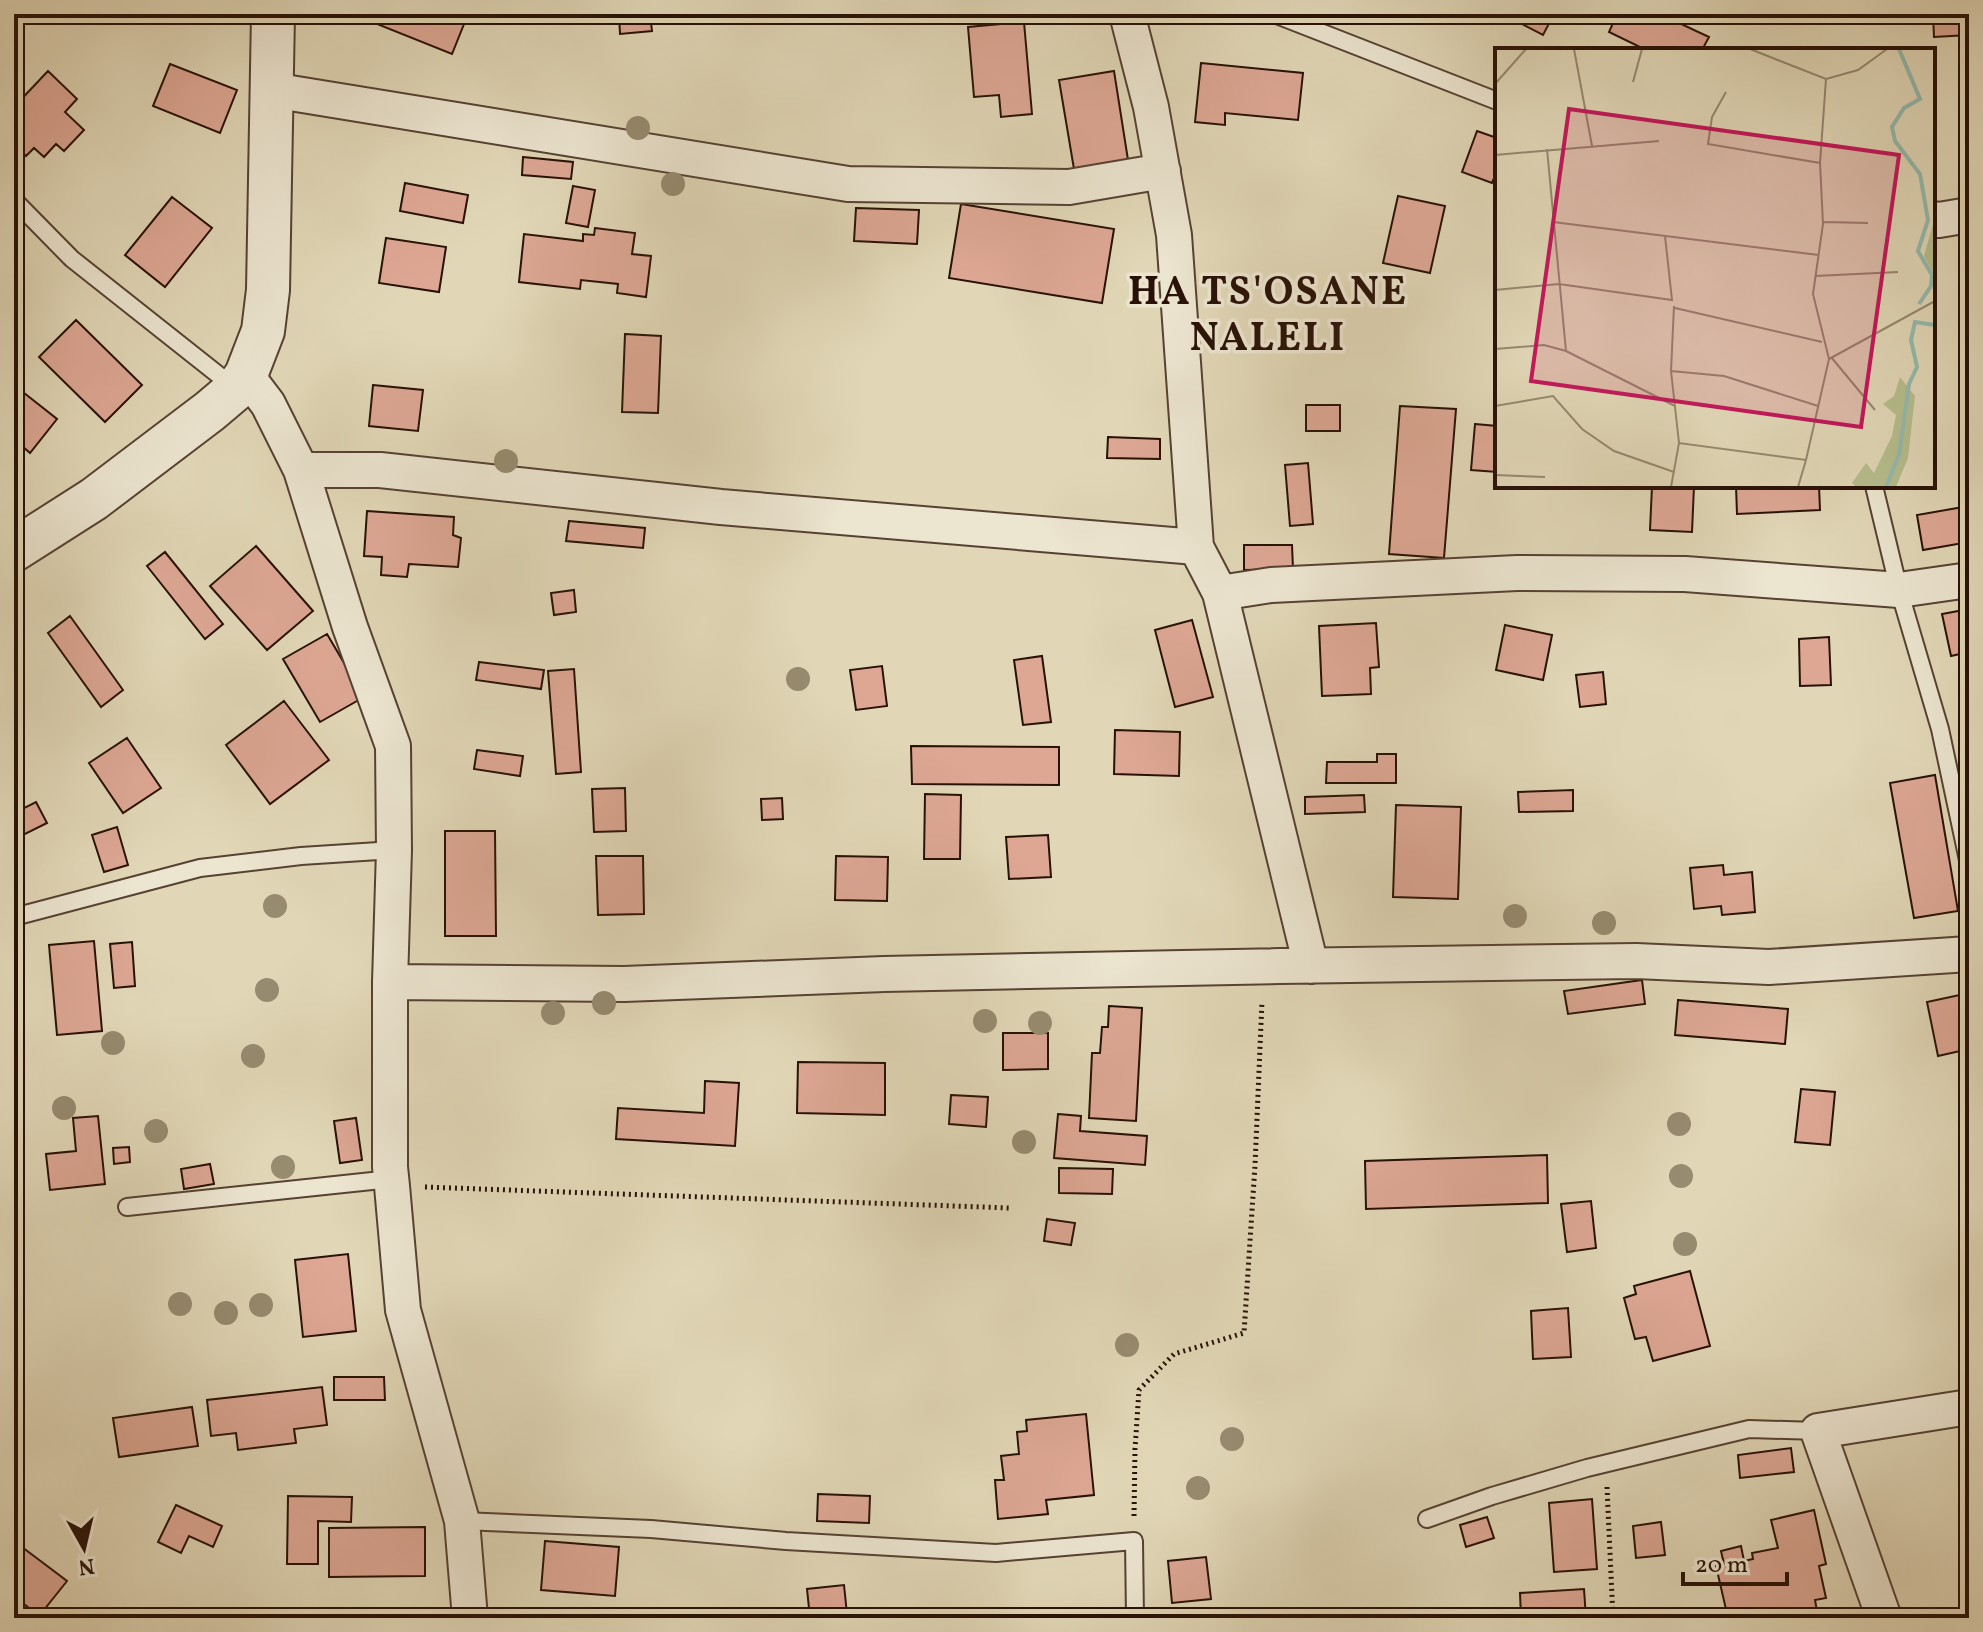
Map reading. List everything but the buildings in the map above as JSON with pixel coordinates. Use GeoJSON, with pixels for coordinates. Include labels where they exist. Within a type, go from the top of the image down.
{"type":"FeatureCollection","features":[{"type":"Feature","properties":{"kind":"street"},"geometry":{"type":"LineString","coordinates":[[14,550],[94,499],[210,411],[241,382],[263,331],[268,290],[273,14]]}},
{"type":"Feature","properties":{"kind":"street"},"geometry":{"type":"LineString","coordinates":[[1127,14],[1151,107],[1174,235],[1196,547],[1220,593],[1311,966]]}},
{"type":"Feature","properties":{"kind":"street"},"geometry":{"type":"LineString","coordinates":[[272,90],[848,184],[1069,187],[1163,171]]}},
{"type":"Feature","properties":{"kind":"street"},"geometry":{"type":"LineString","coordinates":[[1935,219],[1969,215]]}},
{"type":"Feature","properties":{"kind":"street"},"geometry":{"type":"LineString","coordinates":[[241,382],[268,404],[301,470],[350,627],[393,746],[391,1182],[403,1310],[462,1521],[470,1618]]}},
{"type":"Feature","properties":{"kind":"street"},"geometry":{"type":"LineString","coordinates":[[301,470],[380,470],[737,509],[1196,547]]}},
{"type":"Feature","properties":{"kind":"street"},"geometry":{"type":"LineString","coordinates":[[1220,593],[1271,585],[1517,573],[1685,574],[1899,590],[1969,580]]}},
{"type":"Feature","properties":{"kind":"street"},"geometry":{"type":"LineString","coordinates":[[390,982],[624,984],[884,974],[1636,961],[1769,967],[1969,954]]}},
{"type":"Feature","properties":{"kind":"street"},"geometry":{"type":"LineString","coordinates":[[1884,1618],[1818,1431],[1969,1407]]}},
{"type":"Feature","properties":{"kind":"lane"},"geometry":{"type":"LineString","coordinates":[[1274,14],[1495,100]]}},
{"type":"Feature","properties":{"kind":"lane"},"geometry":{"type":"LineString","coordinates":[[14,200],[72,259],[241,382]]}},
{"type":"Feature","properties":{"kind":"lane"},"geometry":{"type":"LineString","coordinates":[[1874,488],[1899,590],[1940,729],[1969,865]]}},
{"type":"Feature","properties":{"kind":"lane"},"geometry":{"type":"LineString","coordinates":[[14,917],[200,868],[301,856],[394,850]]}},
{"type":"Feature","properties":{"kind":"lane"},"geometry":{"type":"LineString","coordinates":[[127,1207],[391,1182]]}},
{"type":"Feature","properties":{"kind":"lane"},"geometry":{"type":"LineString","coordinates":[[1427,1519],[1492,1496],[1606,1463],[1749,1429],[1818,1431]]}},
{"type":"Feature","properties":{"kind":"lane"},"geometry":{"type":"LineString","coordinates":[[462,1521],[651,1529],[786,1541],[996,1553],[1134,1541],[1135,1618]]}},
{"type":"Feature","properties":{"kind":"path"},"geometry":{"type":"LineString","coordinates":[[1134,1541],[1139,1390],[1174,1354],[1244,1333],[1263,966]]}},
{"type":"Feature","properties":{"kind":"path"},"geometry":{"type":"LineString","coordinates":[[391,1182],[1010,1208]]}},
{"type":"Feature","properties":{"kind":"path"},"geometry":{"type":"LineString","coordinates":[[1606,1463],[1613,1618]]}},
{"type":"Feature","properties":{"kind":"district","name":"HA TS'OSANE NALELI"},"geometry":{"type":"Point","coordinates":[1268,317]}}]}
